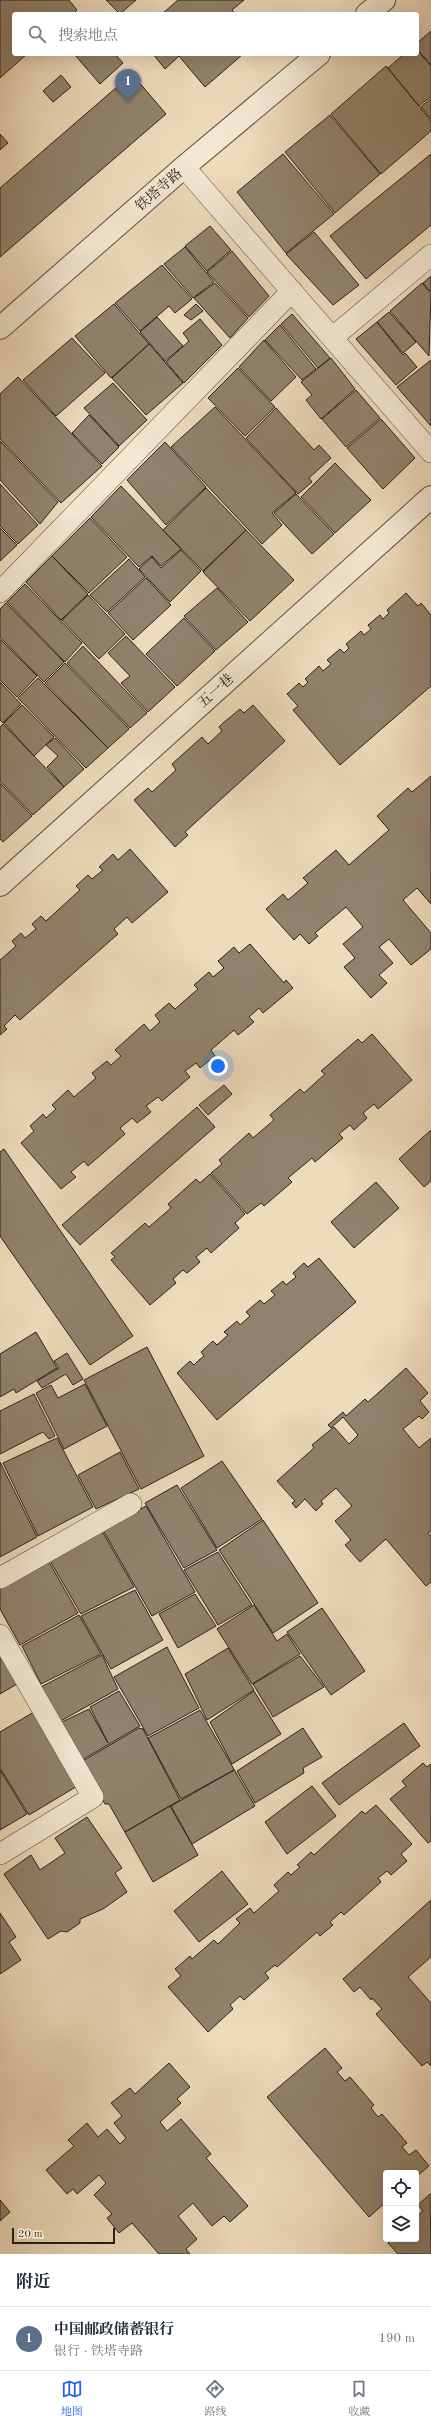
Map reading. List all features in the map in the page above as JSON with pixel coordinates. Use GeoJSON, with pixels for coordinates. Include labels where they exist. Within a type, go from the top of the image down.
{"type":"FeatureCollection","features":[{"type":"Feature","properties":{"kind":"street"},"geometry":{"type":"LineString","coordinates":[[369,12],[384,0]]}},
{"type":"Feature","properties":{"kind":"street","name":"铁塔寺路"},"geometry":{"type":"LineString","coordinates":[[0,328],[184,167],[317,56]]}},
{"type":"Feature","properties":{"kind":"street","name":"五一巷"},"geometry":{"type":"LineString","coordinates":[[0,885],[431,497]]}},
{"type":"Feature","properties":{"kind":"lane"},"geometry":{"type":"LineString","coordinates":[[184,167],[431,452]]}},
{"type":"Feature","properties":{"kind":"lane"},"geometry":{"type":"LineString","coordinates":[[332,338],[431,255]]}},
{"type":"Feature","properties":{"kind":"lane"},"geometry":{"type":"LineString","coordinates":[[0,592],[292,290]]}},
{"type":"Feature","properties":{"kind":"lane"},"geometry":{"type":"LineString","coordinates":[[0,1578],[131,1504]]}},
{"type":"Feature","properties":{"kind":"lane"},"geometry":{"type":"LineString","coordinates":[[0,1635],[93,1797],[0,1854]]}},
{"type":"Feature","properties":{"kind":"building"},"geometry":{"type":"Polygon","coordinates":[[[0,0],[69,0],[77,10],[75,12],[12,12],[12,56],[25,56],[0,78],[0,0]]]}},
{"type":"Feature","properties":{"kind":"building"},"geometry":{"type":"Polygon","coordinates":[[[106,0],[136,0],[122,12],[118,12],[106,0]]]}},
{"type":"Feature","properties":{"kind":"building"},"geometry":{"type":"Polygon","coordinates":[[[178,0],[244,0],[232,10],[234,12],[164,12],[178,0]]]}},
{"type":"Feature","properties":{"kind":"building"},"geometry":{"type":"Polygon","coordinates":[[[431,31],[431,65],[419,51],[419,41],[431,31]]]}},
{"type":"Feature","properties":{"kind":"building"},"geometry":{"type":"Polygon","coordinates":[[[419,52],[431,66],[431,96],[419,106],[388,68],[402,56],[419,56],[419,52]]]}},
{"type":"Feature","properties":{"kind":"building"},"geometry":{"type":"Polygon","coordinates":[[[76,56],[117,56],[123,63],[100,84],[76,56]]]}},
{"type":"Feature","properties":{"kind":"building"},"geometry":{"type":"Polygon","coordinates":[[[155,56],[179,56],[165,69],[155,56]]]}},
{"type":"Feature","properties":{"kind":"building"},"geometry":{"type":"Polygon","coordinates":[[[179,56],[241,56],[205,87],[179,56]]]}},
{"type":"Feature","properties":{"kind":"building"},"geometry":{"type":"Polygon","coordinates":[[[386,66],[431,121],[431,131],[381,174],[331,114],[386,66]]]}},
{"type":"Feature","properties":{"kind":"building"},"geometry":{"type":"Polygon","coordinates":[[[132,74],[166,114],[0,257],[0,188],[132,74]]]}},
{"type":"Feature","properties":{"kind":"building"},"geometry":{"type":"Polygon","coordinates":[[[61,75],[71,87],[53,102],[43,91],[61,75]]]}},
{"type":"Feature","properties":{"kind":"building"},"geometry":{"type":"Polygon","coordinates":[[[431,98],[431,119],[421,107],[431,98]]]}},
{"type":"Feature","properties":{"kind":"building"},"geometry":{"type":"Polygon","coordinates":[[[330,115],[380,174],[335,213],[285,152],[330,115]]]}},
{"type":"Feature","properties":{"kind":"building"},"geometry":{"type":"Polygon","coordinates":[[[0,134],[8,143],[0,150],[0,134]]]}},
{"type":"Feature","properties":{"kind":"building"},"geometry":{"type":"Polygon","coordinates":[[[283,154],[334,214],[286,253],[237,192],[283,154]]]}},
{"type":"Feature","properties":{"kind":"building"},"geometry":{"type":"Polygon","coordinates":[[[431,154],[431,225],[366,279],[330,236],[431,154]]]}},
{"type":"Feature","properties":{"kind":"building"},"geometry":{"type":"Polygon","coordinates":[[[210,226],[231,250],[207,271],[185,246],[210,226]]]}},
{"type":"Feature","properties":{"kind":"building"},"geometry":{"type":"Polygon","coordinates":[[[314,232],[359,285],[333,305],[286,254],[314,232]]]}},
{"type":"Feature","properties":{"kind":"building"},"geometry":{"type":"Polygon","coordinates":[[[185,247],[214,282],[193,298],[164,264],[185,247]]]}},
{"type":"Feature","properties":{"kind":"building"},"geometry":{"type":"Polygon","coordinates":[[[232,251],[269,296],[249,317],[207,272],[232,251]]]}},
{"type":"Feature","properties":{"kind":"building"},"geometry":{"type":"Polygon","coordinates":[[[162,265],[192,299],[175,313],[169,306],[140,331],[115,303],[162,265]]]}},
{"type":"Feature","properties":{"kind":"building"},"geometry":{"type":"Polygon","coordinates":[[[431,276],[431,292],[423,283],[431,276]]]}},
{"type":"Feature","properties":{"kind":"building"},"geometry":{"type":"Polygon","coordinates":[[[215,283],[248,318],[230,338],[194,298],[215,283]]]}},
{"type":"Feature","properties":{"kind":"building"},"geometry":{"type":"Polygon","coordinates":[[[422,283],[431,294],[429,356],[390,311],[422,283]]]}},
{"type":"Feature","properties":{"kind":"building"},"geometry":{"type":"Polygon","coordinates":[[[114,304],[149,344],[111,378],[75,336],[114,304]]]}},
{"type":"Feature","properties":{"kind":"building"},"geometry":{"type":"Polygon","coordinates":[[[196,304],[203,311],[191,320],[184,315],[196,304]]]}},
{"type":"Feature","properties":{"kind":"building"},"geometry":{"type":"Polygon","coordinates":[[[389,312],[416,342],[403,353],[377,322],[389,312]]]}},
{"type":"Feature","properties":{"kind":"building"},"geometry":{"type":"Polygon","coordinates":[[[292,314],[330,358],[318,368],[281,324],[292,314]]]}},
{"type":"Feature","properties":{"kind":"building"},"geometry":{"type":"Polygon","coordinates":[[[157,317],[183,346],[165,361],[140,332],[157,317]]]}},
{"type":"Feature","properties":{"kind":"building"},"geometry":{"type":"Polygon","coordinates":[[[200,319],[222,345],[184,383],[166,362],[189,341],[183,333],[200,319]]]}},
{"type":"Feature","properties":{"kind":"building"},"geometry":{"type":"Polygon","coordinates":[[[377,322],[403,355],[405,353],[417,367],[396,385],[356,339],[377,322]]]}},
{"type":"Feature","properties":{"kind":"building"},"geometry":{"type":"Polygon","coordinates":[[[280,325],[316,369],[302,380],[265,340],[280,325]]]}},
{"type":"Feature","properties":{"kind":"building"},"geometry":{"type":"Polygon","coordinates":[[[72,338],[105,373],[56,416],[23,380],[72,338]]]}},
{"type":"Feature","properties":{"kind":"building"},"geometry":{"type":"Polygon","coordinates":[[[264,340],[296,377],[271,401],[239,367],[264,340]]]}},
{"type":"Feature","properties":{"kind":"building"},"geometry":{"type":"Polygon","coordinates":[[[149,344],[183,383],[146,415],[112,378],[149,344]]]}},
{"type":"Feature","properties":{"kind":"building"},"geometry":{"type":"Polygon","coordinates":[[[331,358],[355,389],[321,419],[306,400],[312,395],[301,382],[331,358]]]}},
{"type":"Feature","properties":{"kind":"building"},"geometry":{"type":"Polygon","coordinates":[[[431,360],[431,426],[397,387],[431,360]]]}},
{"type":"Feature","properties":{"kind":"building"},"geometry":{"type":"Polygon","coordinates":[[[238,368],[275,407],[245,436],[208,398],[238,368]]]}},
{"type":"Feature","properties":{"kind":"building"},"geometry":{"type":"Polygon","coordinates":[[[18,377],[102,466],[61,503],[0,439],[0,394],[18,377]]]}},
{"type":"Feature","properties":{"kind":"building"},"geometry":{"type":"Polygon","coordinates":[[[113,383],[147,420],[119,446],[84,408],[113,383]]]}},
{"type":"Feature","properties":{"kind":"building"},"geometry":{"type":"Polygon","coordinates":[[[356,390],[380,418],[346,447],[322,419],[356,390]]]}},
{"type":"Feature","properties":{"kind":"building"},"geometry":{"type":"Polygon","coordinates":[[[215,407],[296,493],[272,513],[282,525],[262,544],[171,447],[215,407]]]}},
{"type":"Feature","properties":{"kind":"building"},"geometry":{"type":"Polygon","coordinates":[[[276,408],[314,450],[319,445],[331,458],[309,478],[312,482],[298,494],[246,438],[276,408]]]}},
{"type":"Feature","properties":{"kind":"building"},"geometry":{"type":"Polygon","coordinates":[[[89,415],[119,447],[102,464],[72,433],[89,415]]]}},
{"type":"Feature","properties":{"kind":"building"},"geometry":{"type":"Polygon","coordinates":[[[381,419],[415,458],[383,489],[347,448],[381,419]]]}},
{"type":"Feature","properties":{"kind":"building"},"geometry":{"type":"Polygon","coordinates":[[[0,441],[58,502],[40,524],[0,480],[0,441]]]}},
{"type":"Feature","properties":{"kind":"building"},"geometry":{"type":"Polygon","coordinates":[[[165,442],[206,487],[166,525],[127,480],[165,442]]]}},
{"type":"Feature","properties":{"kind":"building"},"geometry":{"type":"Polygon","coordinates":[[[335,463],[371,500],[335,533],[301,497],[335,463]]]}},
{"type":"Feature","properties":{"kind":"building"},"geometry":{"type":"Polygon","coordinates":[[[0,484],[38,525],[18,544],[0,526],[0,484]]]}},
{"type":"Feature","properties":{"kind":"building"},"geometry":{"type":"Polygon","coordinates":[[[121,486],[181,549],[161,566],[152,556],[139,567],[91,517],[121,486]]]}},
{"type":"Feature","properties":{"kind":"building"},"geometry":{"type":"Polygon","coordinates":[[[206,488],[246,530],[203,571],[163,530],[206,488]]]}},
{"type":"Feature","properties":{"kind":"building"},"geometry":{"type":"Polygon","coordinates":[[[296,494],[334,534],[312,554],[274,513],[296,494]]]}},
{"type":"Feature","properties":{"kind":"building"},"geometry":{"type":"Polygon","coordinates":[[[90,518],[127,557],[89,593],[52,556],[90,518]]]}},
{"type":"Feature","properties":{"kind":"building"},"geometry":{"type":"Polygon","coordinates":[[[0,528],[17,545],[0,561],[0,528]]]}},
{"type":"Feature","properties":{"kind":"building"},"geometry":{"type":"Polygon","coordinates":[[[246,530],[294,580],[250,621],[203,572],[246,530]]]}},
{"type":"Feature","properties":{"kind":"building"},"geometry":{"type":"Polygon","coordinates":[[[181,550],[201,571],[170,602],[139,569],[152,557],[161,568],[181,550]]]}},
{"type":"Feature","properties":{"kind":"building"},"geometry":{"type":"Polygon","coordinates":[[[52,556],[88,594],[61,620],[26,582],[52,556]]]}},
{"type":"Feature","properties":{"kind":"building"},"geometry":{"type":"Polygon","coordinates":[[[129,559],[145,577],[107,612],[90,595],[129,559]]]}},
{"type":"Feature","properties":{"kind":"building"},"geometry":{"type":"Polygon","coordinates":[[[146,578],[171,605],[133,640],[108,613],[146,578]]]}},
{"type":"Feature","properties":{"kind":"building"},"geometry":{"type":"Polygon","coordinates":[[[25,584],[82,643],[65,662],[7,602],[25,584]]]}},
{"type":"Feature","properties":{"kind":"building"},"geometry":{"type":"Polygon","coordinates":[[[217,588],[248,622],[216,650],[184,616],[217,588]]]}},
{"type":"Feature","properties":{"kind":"building"},"geometry":{"type":"Polygon","coordinates":[[[406,593],[418,606],[421,603],[431,615],[431,686],[340,765],[293,710],[298,706],[287,694],[299,683],[303,687],[308,682],[305,679],[319,666],[323,671],[331,664],[327,660],[340,649],[344,653],[349,648],[346,644],[361,631],[364,635],[371,629],[368,625],[380,615],[383,619],[389,613],[387,610],[406,593]]]}},
{"type":"Feature","properties":{"kind":"building"},"geometry":{"type":"Polygon","coordinates":[[[88,595],[125,634],[99,659],[62,620],[88,595]]]}},
{"type":"Feature","properties":{"kind":"building"},"geometry":{"type":"Polygon","coordinates":[[[6,603],[64,662],[44,682],[0,637],[0,609],[6,603]]]}},
{"type":"Feature","properties":{"kind":"building"},"geometry":{"type":"Polygon","coordinates":[[[184,618],[215,651],[177,686],[146,654],[184,618]]]}},
{"type":"Feature","properties":{"kind":"building"},"geometry":{"type":"Polygon","coordinates":[[[126,636],[175,687],[148,712],[121,683],[130,676],[108,653],[126,636]]]}},
{"type":"Feature","properties":{"kind":"building"},"geometry":{"type":"Polygon","coordinates":[[[0,639],[37,676],[17,697],[0,680],[0,639]]]}},
{"type":"Feature","properties":{"kind":"building"},"geometry":{"type":"Polygon","coordinates":[[[83,646],[147,713],[130,728],[67,663],[83,646]]]}},
{"type":"Feature","properties":{"kind":"building"},"geometry":{"type":"Polygon","coordinates":[[[65,663],[129,729],[108,748],[45,683],[65,663]]]}},
{"type":"Feature","properties":{"kind":"building"},"geometry":{"type":"Polygon","coordinates":[[[38,678],[108,748],[86,768],[18,698],[38,678]]]}},
{"type":"Feature","properties":{"kind":"building"},"geometry":{"type":"Polygon","coordinates":[[[0,682],[21,704],[3,723],[0,720],[0,682]]]}},
{"type":"Feature","properties":{"kind":"building"},"geometry":{"type":"Polygon","coordinates":[[[22,705],[54,737],[34,756],[4,723],[22,705]]]}},
{"type":"Feature","properties":{"kind":"building"},"geometry":{"type":"Polygon","coordinates":[[[253,705],[285,741],[185,832],[188,835],[175,847],[134,800],[148,788],[152,792],[176,770],[172,764],[202,737],[208,744],[222,731],[219,727],[223,723],[240,709],[244,713],[253,705]]]}},
{"type":"Feature","properties":{"kind":"building"},"geometry":{"type":"Polygon","coordinates":[[[3,724],[64,787],[33,815],[0,781],[0,727],[3,724]]]}},
{"type":"Feature","properties":{"kind":"building"},"geometry":{"type":"Polygon","coordinates":[[[55,738],[84,769],[64,787],[47,767],[58,756],[46,745],[55,738]]]}},
{"type":"Feature","properties":{"kind":"building"},"geometry":{"type":"Polygon","coordinates":[[[431,776],[431,904],[417,888],[403,900],[431,933],[431,949],[411,965],[389,939],[379,947],[393,963],[379,975],[387,983],[371,998],[344,967],[355,958],[343,944],[363,927],[346,907],[315,933],[318,936],[309,944],[300,934],[294,940],[266,909],[283,894],[288,900],[308,883],[303,878],[336,850],[349,865],[389,830],[377,816],[408,788],[412,792],[431,776]]]}},
{"type":"Feature","properties":{"kind":"building"},"geometry":{"type":"Polygon","coordinates":[[[0,783],[32,816],[3,842],[0,839],[0,783]]]}},
{"type":"Feature","properties":{"kind":"building"},"geometry":{"type":"Polygon","coordinates":[[[130,849],[168,892],[132,923],[127,917],[114,929],[118,934],[20,1020],[15,1015],[4,1026],[7,1029],[0,1035],[0,960],[16,946],[12,941],[21,933],[25,938],[36,929],[32,924],[41,916],[46,921],[80,890],[76,886],[88,875],[92,879],[103,870],[99,867],[113,854],[118,860],[130,849]]]}},
{"type":"Feature","properties":{"kind":"building"},"geometry":{"type":"Polygon","coordinates":[[[250,944],[284,983],[286,980],[293,988],[263,1013],[259,1008],[249,1017],[254,1022],[238,1035],[234,1030],[211,1050],[215,1056],[200,1068],[196,1063],[185,1071],[190,1077],[162,1101],[158,1097],[146,1106],[151,1112],[137,1123],[132,1118],[120,1128],[125,1134],[88,1166],[84,1161],[71,1172],[76,1177],[61,1189],[21,1143],[34,1131],[30,1126],[43,1114],[46,1118],[56,1109],[52,1105],[68,1090],[74,1097],[96,1078],[92,1073],[107,1061],[111,1065],[121,1056],[115,1050],[144,1024],[150,1031],[160,1022],[155,1015],[169,1003],[175,1009],[198,989],[194,985],[209,972],[213,977],[224,968],[218,961],[234,947],[239,953],[250,944]]]}},
{"type":"Feature","properties":{"kind":"building"},"geometry":{"type":"Polygon","coordinates":[[[372,1034],[412,1080],[378,1109],[374,1104],[363,1113],[367,1118],[354,1130],[350,1125],[339,1134],[343,1138],[315,1162],[312,1158],[288,1178],[292,1182],[264,1206],[261,1203],[247,1214],[211,1173],[222,1164],[219,1160],[249,1133],[253,1138],[274,1120],[270,1115],[300,1089],[304,1093],[325,1074],[321,1071],[358,1039],[362,1043],[372,1034]]]}},
{"type":"Feature","properties":{"kind":"building"},"geometry":{"type":"Polygon","coordinates":[[[224,1085],[232,1094],[208,1115],[199,1105],[224,1085]]]}},
{"type":"Feature","properties":{"kind":"building"},"geometry":{"type":"Polygon","coordinates":[[[197,1107],[215,1127],[80,1245],[62,1225],[197,1107]]]}},
{"type":"Feature","properties":{"kind":"building"},"geometry":{"type":"Polygon","coordinates":[[[431,1130],[431,1181],[424,1187],[399,1159],[431,1130]]]}},
{"type":"Feature","properties":{"kind":"building"},"geometry":{"type":"Polygon","coordinates":[[[4,1149],[133,1336],[90,1365],[0,1236],[0,1152],[4,1149]]]}},
{"type":"Feature","properties":{"kind":"building"},"geometry":{"type":"Polygon","coordinates":[[[210,1174],[245,1214],[235,1223],[239,1228],[211,1253],[207,1248],[196,1257],[200,1262],[187,1273],[183,1270],[173,1279],[176,1283],[150,1305],[111,1260],[115,1257],[111,1253],[145,1223],[149,1227],[171,1208],[168,1204],[196,1179],[200,1183],[210,1174]]]}},
{"type":"Feature","properties":{"kind":"building"},"geometry":{"type":"Polygon","coordinates":[[[376,1182],[399,1208],[354,1248],[331,1222],[376,1182]]]}},
{"type":"Feature","properties":{"kind":"building"},"geometry":{"type":"Polygon","coordinates":[[[319,1258],[356,1302],[217,1420],[177,1373],[190,1361],[194,1365],[204,1356],[201,1352],[213,1341],[217,1345],[228,1335],[224,1332],[237,1321],[240,1325],[250,1316],[246,1312],[260,1300],[264,1304],[275,1295],[271,1291],[283,1281],[286,1285],[296,1277],[293,1273],[304,1263],[308,1267],[319,1258]]]}},
{"type":"Feature","properties":{"kind":"building"},"geometry":{"type":"Polygon","coordinates":[[[36,1332],[57,1368],[16,1393],[14,1389],[0,1397],[0,1354],[36,1332]]]}},
{"type":"Feature","properties":{"kind":"building"},"geometry":{"type":"Polygon","coordinates":[[[147,1347],[204,1456],[141,1489],[84,1380],[147,1347]]]}},
{"type":"Feature","properties":{"kind":"building"},"geometry":{"type":"Polygon","coordinates":[[[67,1353],[83,1379],[73,1385],[66,1374],[42,1388],[37,1381],[59,1368],[54,1361],[67,1353]]]}},
{"type":"Feature","properties":{"kind":"building"},"geometry":{"type":"Polygon","coordinates":[[[406,1368],[428,1393],[420,1401],[429,1412],[422,1419],[419,1416],[403,1429],[419,1448],[431,1438],[431,1531],[428,1533],[431,1536],[431,1582],[426,1586],[386,1539],[360,1562],[345,1545],[351,1540],[335,1521],[352,1506],[336,1488],[321,1501],[323,1504],[316,1511],[305,1499],[296,1508],[292,1503],[295,1501],[277,1481],[314,1448],[312,1445],[334,1427],[349,1444],[358,1435],[343,1417],[331,1428],[328,1425],[343,1412],[346,1416],[365,1399],[368,1402],[406,1368]]]}},
{"type":"Feature","properties":{"kind":"building"},"geometry":{"type":"Polygon","coordinates":[[[85,1384],[107,1426],[64,1449],[36,1393],[51,1385],[58,1398],[85,1384]]]}},
{"type":"Feature","properties":{"kind":"building"},"geometry":{"type":"Polygon","coordinates":[[[34,1394],[55,1436],[49,1439],[43,1432],[0,1454],[0,1411],[34,1394]]]}},
{"type":"Feature","properties":{"kind":"building"},"geometry":{"type":"Polygon","coordinates":[[[57,1438],[93,1507],[38,1536],[3,1463],[57,1438]]]}},
{"type":"Feature","properties":{"kind":"building"},"geometry":{"type":"Polygon","coordinates":[[[120,1452],[139,1489],[96,1509],[78,1475],[120,1452]]]}},
{"type":"Feature","properties":{"kind":"building"},"geometry":{"type":"Polygon","coordinates":[[[222,1461],[262,1519],[217,1548],[181,1488],[222,1461]]]}},
{"type":"Feature","properties":{"kind":"building"},"geometry":{"type":"Polygon","coordinates":[[[0,1462],[37,1537],[0,1557],[0,1462]]]}},
{"type":"Feature","properties":{"kind":"building"},"geometry":{"type":"Polygon","coordinates":[[[177,1485],[217,1550],[184,1568],[145,1503],[177,1485]]]}},
{"type":"Feature","properties":{"kind":"building"},"geometry":{"type":"Polygon","coordinates":[[[146,1506],[195,1592],[152,1616],[103,1530],[146,1506]]]}},
{"type":"Feature","properties":{"kind":"building"},"geometry":{"type":"Polygon","coordinates":[[[263,1520],[318,1603],[273,1633],[219,1550],[263,1520]]]}},
{"type":"Feature","properties":{"kind":"building"},"geometry":{"type":"Polygon","coordinates":[[[102,1531],[134,1587],[81,1614],[49,1559],[102,1531]]]}},
{"type":"Feature","properties":{"kind":"building"},"geometry":{"type":"Polygon","coordinates":[[[218,1552],[252,1605],[218,1625],[184,1570],[218,1552]]]}},
{"type":"Feature","properties":{"kind":"building"},"geometry":{"type":"Polygon","coordinates":[[[49,1562],[78,1613],[20,1645],[0,1609],[0,1589],[49,1562]]]}},
{"type":"Feature","properties":{"kind":"building"},"geometry":{"type":"Polygon","coordinates":[[[135,1590],[163,1640],[111,1669],[81,1616],[135,1590]]]}},
{"type":"Feature","properties":{"kind":"building"},"geometry":{"type":"Polygon","coordinates":[[[195,1594],[216,1626],[178,1648],[159,1614],[195,1594]]]}},
{"type":"Feature","properties":{"kind":"building"},"geometry":{"type":"Polygon","coordinates":[[[254,1605],[277,1641],[287,1634],[300,1654],[252,1684],[217,1629],[254,1605]]]}},
{"type":"Feature","properties":{"kind":"building"},"geometry":{"type":"Polygon","coordinates":[[[322,1608],[365,1671],[331,1695],[287,1632],[322,1608]]]}},
{"type":"Feature","properties":{"kind":"building"},"geometry":{"type":"Polygon","coordinates":[[[79,1615],[101,1654],[41,1684],[22,1646],[79,1615]]]}},
{"type":"Feature","properties":{"kind":"building"},"geometry":{"type":"Polygon","coordinates":[[[167,1647],[199,1708],[148,1736],[114,1677],[167,1647]]]}},
{"type":"Feature","properties":{"kind":"building"},"geometry":{"type":"Polygon","coordinates":[[[228,1648],[254,1690],[207,1720],[185,1674],[228,1648]]]}},
{"type":"Feature","properties":{"kind":"building"},"geometry":{"type":"Polygon","coordinates":[[[102,1655],[118,1689],[59,1722],[41,1687],[102,1655]]]}},
{"type":"Feature","properties":{"kind":"building"},"geometry":{"type":"Polygon","coordinates":[[[300,1656],[324,1687],[273,1717],[253,1684],[300,1656]]]}},
{"type":"Feature","properties":{"kind":"building"},"geometry":{"type":"Polygon","coordinates":[[[2,1658],[17,1684],[0,1694],[0,1659],[2,1658]]]}},
{"type":"Feature","properties":{"kind":"building"},"geometry":{"type":"Polygon","coordinates":[[[119,1691],[140,1726],[80,1761],[60,1723],[89,1709],[108,1743],[90,1707],[119,1691]]]}},
{"type":"Feature","properties":{"kind":"building"},"geometry":{"type":"Polygon","coordinates":[[[254,1691],[281,1734],[232,1764],[210,1722],[254,1691]]]}},
{"type":"Feature","properties":{"kind":"building"},"geometry":{"type":"Polygon","coordinates":[[[200,1710],[255,1806],[192,1844],[171,1806],[234,1770],[181,1799],[148,1738],[200,1710]]]}},
{"type":"Feature","properties":{"kind":"building"},"geometry":{"type":"Polygon","coordinates":[[[34,1712],[79,1785],[29,1815],[0,1768],[0,1732],[34,1712]]]}},
{"type":"Feature","properties":{"kind":"building"},"geometry":{"type":"Polygon","coordinates":[[[404,1723],[420,1746],[339,1805],[322,1783],[404,1723]]]}},
{"type":"Feature","properties":{"kind":"building"},"geometry":{"type":"Polygon","coordinates":[[[139,1728],[143,1729],[180,1800],[125,1832],[170,1806],[198,1855],[153,1882],[109,1804],[105,1804],[81,1762],[139,1728]]]}},
{"type":"Feature","properties":{"kind":"building"},"geometry":{"type":"Polygon","coordinates":[[[303,1728],[322,1757],[303,1768],[304,1773],[255,1803],[237,1771],[303,1728]]]}},
{"type":"Feature","properties":{"kind":"building"},"geometry":{"type":"Polygon","coordinates":[[[423,1763],[427,1767],[431,1764],[431,1841],[428,1843],[390,1799],[406,1786],[402,1781],[423,1763]]]}},
{"type":"Feature","properties":{"kind":"building"},"geometry":{"type":"Polygon","coordinates":[[[0,1770],[27,1814],[0,1830],[0,1770]]]}},
{"type":"Feature","properties":{"kind":"building"},"geometry":{"type":"Polygon","coordinates":[[[312,1786],[336,1816],[287,1854],[265,1822],[312,1786]]]}},
{"type":"Feature","properties":{"kind":"building"},"geometry":{"type":"Polygon","coordinates":[[[376,1805],[412,1844],[401,1854],[407,1861],[391,1875],[387,1871],[378,1878],[381,1882],[344,1915],[341,1912],[330,1922],[333,1925],[320,1936],[317,1932],[277,1967],[275,1965],[265,1973],[269,1978],[244,2000],[240,1996],[230,2005],[233,2009],[208,2032],[168,1987],[181,1976],[175,1969],[190,1956],[192,1959],[214,1940],[218,1944],[240,1923],[236,1919],[250,1908],[254,1913],[279,1891],[274,1885],[288,1872],[291,1875],[300,1867],[297,1865],[311,1852],[314,1855],[362,1811],[365,1814],[376,1805]]]}},
{"type":"Feature","properties":{"kind":"building"},"geometry":{"type":"Polygon","coordinates":[[[87,1817],[122,1868],[115,1873],[127,1892],[103,1909],[80,1919],[80,1923],[67,1932],[61,1931],[48,1939],[4,1874],[31,1855],[40,1870],[65,1853],[55,1838],[87,1817]]]}},
{"type":"Feature","properties":{"kind":"building"},"geometry":{"type":"Polygon","coordinates":[[[222,1871],[248,1904],[199,1942],[174,1911],[222,1871]]]}},
{"type":"Feature","properties":{"kind":"building"},"geometry":{"type":"Polygon","coordinates":[[[431,1900],[431,1957],[408,1977],[431,2003],[431,2066],[427,2062],[422,2066],[376,2014],[382,2009],[372,1998],[371,2000],[360,1987],[354,1992],[343,1979],[431,1900]]]}},
{"type":"Feature","properties":{"kind":"building"},"geometry":{"type":"Polygon","coordinates":[[[0,1913],[16,1937],[9,1942],[21,1960],[0,1974],[0,1913]]]}},
{"type":"Feature","properties":{"kind":"building"},"geometry":{"type":"Polygon","coordinates":[[[325,2048],[342,2068],[337,2072],[345,2081],[350,2077],[374,2105],[371,2108],[378,2117],[382,2114],[407,2143],[402,2147],[409,2155],[416,2150],[429,2166],[419,2174],[419,2170],[383,2170],[383,2205],[369,2217],[267,2097],[325,2048]]]}},
{"type":"Feature","properties":{"kind":"building"},"geometry":{"type":"Polygon","coordinates":[[[169,2063],[190,2087],[177,2099],[181,2103],[160,2122],[167,2131],[181,2119],[211,2154],[206,2158],[248,2206],[230,2222],[224,2216],[212,2226],[193,2203],[178,2216],[197,2239],[186,2249],[190,2254],[159,2254],[132,2223],[119,2233],[107,2218],[112,2214],[94,2195],[106,2183],[99,2175],[77,2194],[73,2189],[67,2194],[46,2170],[74,2146],[68,2140],[87,2123],[98,2137],[107,2129],[120,2144],[126,2138],[114,2123],[122,2116],[111,2103],[130,2088],[135,2094],[169,2063]]]}},
{"type":"Feature","properties":{"kind":"building"},"geometry":{"type":"Polygon","coordinates":[[[430,2194],[431,2254],[398,2254],[388,2243],[389,2242],[419,2242],[419,2214],[423,2211],[419,2204],[430,2194]]]}},
{"type":"Feature","properties":{"kind":"building"},"geometry":{"type":"Polygon","coordinates":[[[0,2200],[10,2212],[0,2221],[0,2200]]]}},
{"type":"Feature","properties":{"kind":"place","name":"中国邮政储蓄银行"},"geometry":{"type":"Point","coordinates":[128,102]}}]}
